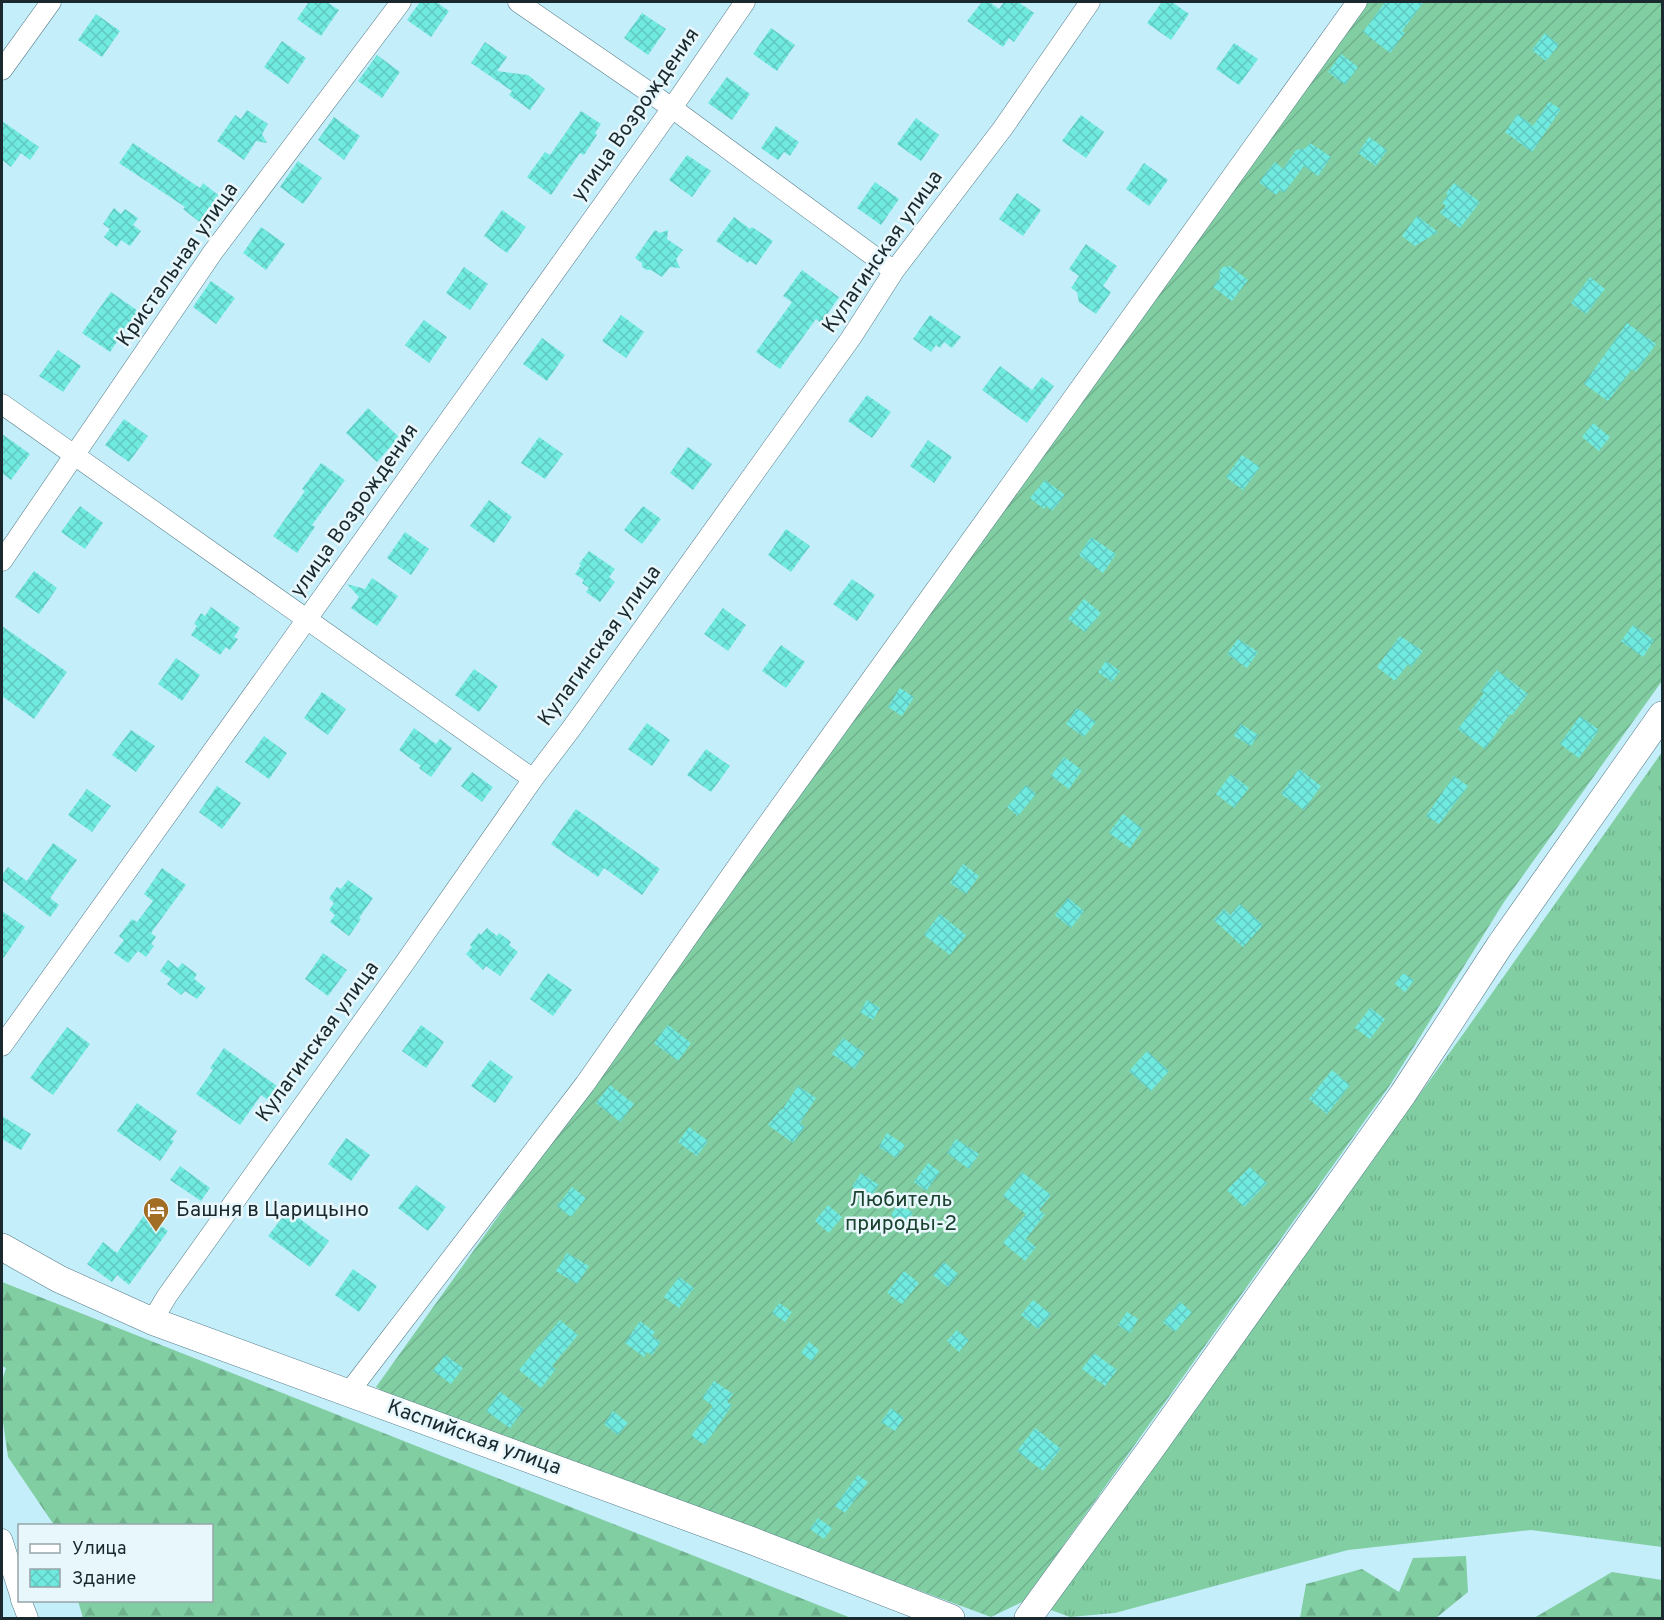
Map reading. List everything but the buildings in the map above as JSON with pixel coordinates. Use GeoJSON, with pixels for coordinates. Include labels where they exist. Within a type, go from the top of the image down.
{"type":"FeatureCollection","features":[{"type":"Feature","properties":{"kind":"street"},"geometry":{"type":"LineString","coordinates":[[2,70],[51,2]]}},
{"type":"Feature","properties":{"kind":"street","name":"Кристальная улица"},"geometry":{"type":"LineString","coordinates":[[2,561],[213,252],[401,2]]}},
{"type":"Feature","properties":{"kind":"street"},"geometry":{"type":"LineString","coordinates":[[518,2],[672,108],[894,271]]}},
{"type":"Feature","properties":{"kind":"street","name":"улица Возрождения"},"geometry":{"type":"LineString","coordinates":[[2,1046],[672,108],[745,2]]}},
{"type":"Feature","properties":{"kind":"street","name":"Кулагинская улица"},"geometry":{"type":"LineString","coordinates":[[152,1321],[167,1296],[393,980],[533,779],[578,720],[844,348],[894,271],[1003,128],[1090,2]]}},
{"type":"Feature","properties":{"kind":"street"},"geometry":{"type":"LineString","coordinates":[[349,1392],[585,1084],[746,854],[1357,2]]}},
{"type":"Feature","properties":{"kind":"street"},"geometry":{"type":"LineString","coordinates":[[2,404],[533,779]]}},
{"type":"Feature","properties":{"kind":"street"},"geometry":{"type":"LineString","coordinates":[[1028,1618],[1160,1437],[1403,1094],[1500,945],[1662,715]]}},
{"type":"Feature","properties":{"kind":"street","name":"Каспийская улица"},"geometry":{"type":"LineString","coordinates":[[2,1247],[59,1279],[152,1321],[750,1540],[951,1618]]}},
{"type":"Feature","properties":{"kind":"street"},"geometry":{"type":"LineString","coordinates":[[2,1539],[18,1589]]}},
{"type":"Feature","properties":{"kind":"street"},"geometry":{"type":"LineString","coordinates":[[22,1602],[28,1618]]}},
{"type":"Feature","properties":{"kind":"green space","name":"Любитель природы-2"},"geometry":{"type":"Polygon","coordinates":[[[1367,2],[1662,2],[1662,681],[1504,902],[1390,1085],[1024,1601],[991,1617],[386,1393],[376,1387],[1367,2]]]}},
{"type":"Feature","properties":{"kind":"green space"},"geometry":{"type":"Polygon","coordinates":[[[1662,752],[1662,1547],[1531,1530],[1348,1550],[1115,1613],[1070,1617],[1048,1609],[1466,1030],[1662,752]]]}},
{"type":"Feature","properties":{"kind":"green space"},"geometry":{"type":"Polygon","coordinates":[[[2,1282],[851,1618],[83,1618],[78,1602],[213,1602],[213,1524],[53,1524],[8,1457],[2,1415],[2,1381],[6,1368],[2,1366],[2,1282]]]}},
{"type":"Feature","properties":{"kind":"green space"},"geometry":{"type":"Polygon","coordinates":[[[1466,1556],[1468,1592],[1436,1618],[1300,1618],[1306,1584],[1362,1569],[1399,1592],[1413,1558],[1466,1556]]]}},
{"type":"Feature","properties":{"kind":"green space"},"geometry":{"type":"Polygon","coordinates":[[[1612,1572],[1662,1580],[1662,1618],[1534,1618],[1612,1572]]]}},
{"type":"Feature","properties":{"kind":"place","name":"Башня в Царицыно"},"geometry":{"type":"Point","coordinates":[156,1233]}}]}
